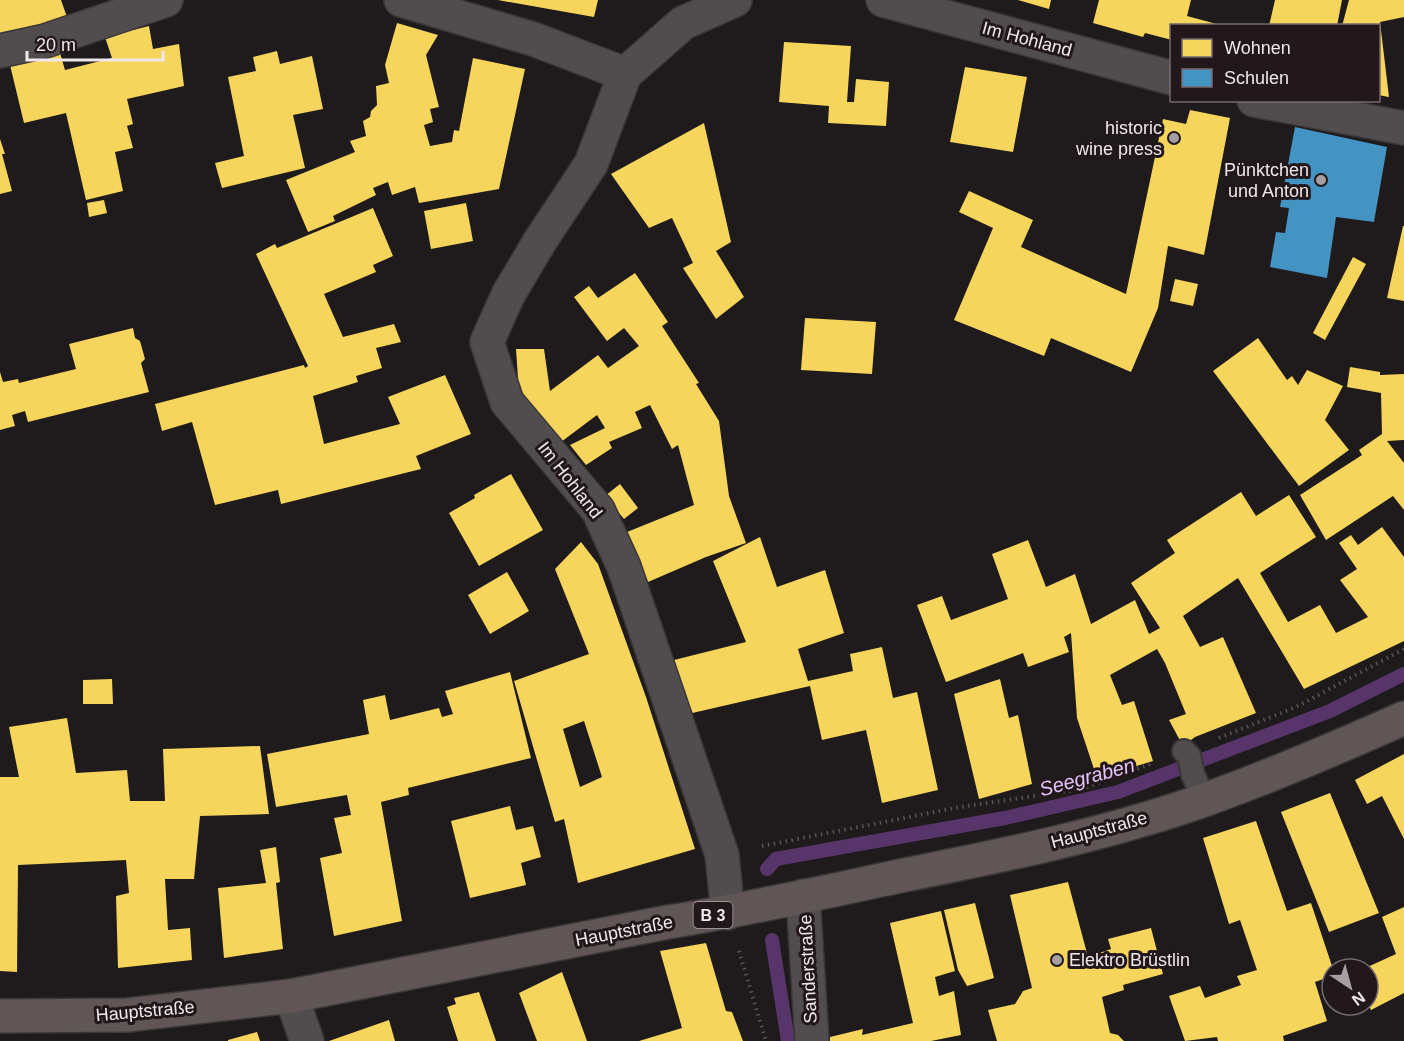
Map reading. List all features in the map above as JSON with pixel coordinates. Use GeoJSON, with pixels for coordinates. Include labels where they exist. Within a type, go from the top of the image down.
{"type":"FeatureCollection","features":[{"type":"Feature","properties":{"kind":"main road","name":"Hauptstraße"},"geometry":{"type":"LineString","coordinates":[[0,1016],[128,1015],[291,996],[668,922],[728,913],[1096,832],[1193,771],[1314,759],[1404,718]]}},
{"type":"Feature","properties":{"kind":"street"},"geometry":{"type":"LineString","coordinates":[[0,51],[45,40],[166,0]]}},
{"type":"Feature","properties":{"kind":"street"},"geometry":{"type":"LineString","coordinates":[[401,0],[533,39],[625,74]]}},
{"type":"Feature","properties":{"kind":"street","name":"Im Hohland"},"geometry":{"type":"LineString","coordinates":[[728,913],[722,855],[624,567],[598,510],[507,402],[487,342],[508,295],[540,241],[591,164],[625,74],[683,23],[735,0]]}},
{"type":"Feature","properties":{"kind":"street","name":"Im Hohland"},"geometry":{"type":"LineString","coordinates":[[883,0],[1170,77]]}},
{"type":"Feature","properties":{"kind":"street"},"geometry":{"type":"LineString","coordinates":[[1265,102],[1404,128]]}},
{"type":"Feature","properties":{"kind":"street","name":"Sanderstraße"},"geometry":{"type":"LineString","coordinates":[[803,896],[812,1041]]}},
{"type":"Feature","properties":{"kind":"street"},"geometry":{"type":"LineString","coordinates":[[291,996],[308,1041]]}},
{"type":"Feature","properties":{"kind":"path"},"geometry":{"type":"LineString","coordinates":[[722,855],[960,807],[1193,771],[1296,707],[1404,649]]}},
{"type":"Feature","properties":{"kind":"path"},"geometry":{"type":"LineString","coordinates":[[728,913],[766,1041]]}},
{"type":"Feature","properties":{"kind":"building: Wohnen"},"geometry":{"type":"Polygon","coordinates":[[[0,0],[61,0],[67,17],[30,29],[0,35],[0,0]]]}},
{"type":"Feature","properties":{"kind":"building: Wohnen"},"geometry":{"type":"Polygon","coordinates":[[[498,0],[598,0],[594,17],[498,0]]]}},
{"type":"Feature","properties":{"kind":"building: Wohnen"},"geometry":{"type":"Polygon","coordinates":[[[1018,0],[1051,0],[1049,9],[1018,0]]]}},
{"type":"Feature","properties":{"kind":"building: Wohnen"},"geometry":{"type":"Polygon","coordinates":[[[1099,0],[1191,0],[1187,16],[1217,24],[1170,24],[1170,39],[1145,33],[1143,37],[1093,23],[1099,0]]]}},
{"type":"Feature","properties":{"kind":"building: Wohnen"},"geometry":{"type":"Polygon","coordinates":[[[1275,0],[1342,0],[1337,24],[1269,24],[1275,0]]]}},
{"type":"Feature","properties":{"kind":"building: Wohnen"},"geometry":{"type":"Polygon","coordinates":[[[1349,0],[1404,0],[1404,17],[1380,22],[1389,97],[1380,95],[1380,24],[1343,24],[1349,0]]]}},
{"type":"Feature","properties":{"kind":"building: Wohnen"},"geometry":{"type":"Polygon","coordinates":[[[397,23],[438,35],[426,55],[439,107],[430,109],[433,122],[424,125],[430,146],[452,142],[454,130],[459,131],[473,58],[525,69],[499,189],[419,203],[415,187],[392,195],[388,182],[373,188],[376,195],[333,216],[335,221],[308,232],[286,180],[355,152],[350,141],[366,136],[363,121],[370,117],[371,111],[377,105],[376,86],[389,83],[385,65],[397,23]]]}},
{"type":"Feature","properties":{"kind":"building: Wohnen"},"geometry":{"type":"Polygon","coordinates":[[[149,26],[153,49],[179,44],[184,86],[127,99],[133,124],[127,126],[133,148],[115,152],[123,191],[86,200],[66,113],[24,123],[10,65],[60,53],[65,70],[112,58],[105,37],[149,26]]]}},
{"type":"Feature","properties":{"kind":"building: Wohnen"},"geometry":{"type":"Polygon","coordinates":[[[784,42],[851,46],[847,102],[854,102],[856,79],[889,82],[886,126],[828,123],[829,106],[779,102],[784,42]]]}},
{"type":"Feature","properties":{"kind":"building: Wohnen"},"geometry":{"type":"Polygon","coordinates":[[[277,51],[280,64],[312,56],[323,109],[293,115],[305,168],[222,188],[215,163],[244,156],[228,77],[256,71],[253,57],[277,51]]]}},
{"type":"Feature","properties":{"kind":"building: Wohnen"},"geometry":{"type":"Polygon","coordinates":[[[965,67],[1027,77],[1013,152],[950,142],[965,67]]]}},
{"type":"Feature","properties":{"kind":"building: Wohnen"},"geometry":{"type":"Polygon","coordinates":[[[1190,110],[1230,118],[1204,255],[1168,246],[1158,308],[1131,372],[1051,338],[1044,356],[954,320],[993,228],[959,212],[969,191],[1033,220],[1021,247],[1126,294],[1163,119],[1186,124],[1190,110]]]}},
{"type":"Feature","properties":{"kind":"building: Wohnen"},"geometry":{"type":"Polygon","coordinates":[[[704,123],[731,242],[716,251],[744,297],[716,319],[683,268],[693,263],[672,218],[649,228],[611,174],[704,123]]]}},
{"type":"Feature","properties":{"kind":"building: Wohnen"},"geometry":{"type":"Polygon","coordinates":[[[0,139],[12,191],[0,194],[0,139]]]}},
{"type":"Feature","properties":{"kind":"building: Wohnen"},"geometry":{"type":"Polygon","coordinates":[[[104,200],[107,213],[89,217],[87,203],[104,200]]]}},
{"type":"Feature","properties":{"kind":"building: Wohnen"},"geometry":{"type":"Polygon","coordinates":[[[466,203],[473,241],[431,249],[424,211],[466,203]]]}},
{"type":"Feature","properties":{"kind":"building: Wohnen"},"geometry":{"type":"Polygon","coordinates":[[[373,208],[393,256],[373,265],[376,272],[324,294],[343,337],[394,324],[401,342],[376,348],[382,368],[356,376],[358,382],[313,396],[324,444],[400,424],[388,397],[445,375],[471,434],[416,456],[421,469],[281,504],[278,490],[215,505],[192,422],[162,431],[155,404],[304,365],[305,368],[308,366],[256,254],[275,244],[277,248],[373,208]]]}},
{"type":"Feature","properties":{"kind":"building: Wohnen"},"geometry":{"type":"Polygon","coordinates":[[[1404,226],[1404,301],[1387,298],[1404,226]]]}},
{"type":"Feature","properties":{"kind":"building: Wohnen"},"geometry":{"type":"Polygon","coordinates":[[[1353,257],[1366,264],[1325,340],[1313,333],[1353,257]]]}},
{"type":"Feature","properties":{"kind":"building: Wohnen"},"geometry":{"type":"Polygon","coordinates":[[[635,273],[668,322],[662,326],[699,383],[696,384],[719,421],[729,496],[746,543],[648,582],[627,532],[694,505],[678,445],[672,449],[650,405],[635,412],[642,428],[609,442],[612,448],[586,465],[570,445],[605,428],[597,415],[557,445],[519,393],[516,349],[544,349],[550,391],[598,355],[608,368],[639,346],[624,328],[607,341],[574,297],[589,286],[598,298],[635,273]]]}},
{"type":"Feature","properties":{"kind":"building: Wohnen"},"geometry":{"type":"Polygon","coordinates":[[[1175,279],[1198,284],[1193,306],[1170,301],[1175,279]]]}},
{"type":"Feature","properties":{"kind":"building: Wohnen"},"geometry":{"type":"Polygon","coordinates":[[[805,318],[876,322],[872,374],[801,370],[805,318]]]}},
{"type":"Feature","properties":{"kind":"building: Wohnen"},"geometry":{"type":"Polygon","coordinates":[[[133,328],[135,338],[140,341],[145,359],[141,363],[149,392],[28,422],[25,411],[12,415],[15,426],[0,430],[0,372],[3,382],[18,379],[19,383],[76,369],[69,344],[133,328]]]}},
{"type":"Feature","properties":{"kind":"building: Wohnen"},"geometry":{"type":"Polygon","coordinates":[[[1258,338],[1287,380],[1292,376],[1298,385],[1307,370],[1343,386],[1325,420],[1349,450],[1299,486],[1213,371],[1258,338]]]}},
{"type":"Feature","properties":{"kind":"building: Wohnen"},"geometry":{"type":"Polygon","coordinates":[[[1350,367],[1380,372],[1380,375],[1404,374],[1404,440],[1387,441],[1404,463],[1404,510],[1393,496],[1326,540],[1300,495],[1362,455],[1359,450],[1382,434],[1381,393],[1347,387],[1350,367]]]}},
{"type":"Feature","properties":{"kind":"building: Wohnen"},"geometry":{"type":"Polygon","coordinates":[[[511,474],[543,530],[479,566],[449,513],[475,498],[474,495],[511,474]]]}},
{"type":"Feature","properties":{"kind":"building: Wohnen"},"geometry":{"type":"Polygon","coordinates":[[[620,484],[638,508],[624,519],[605,496],[620,484]]]}},
{"type":"Feature","properties":{"kind":"building: Wohnen"},"geometry":{"type":"Polygon","coordinates":[[[1241,492],[1256,516],[1289,495],[1316,537],[1260,573],[1288,622],[1320,605],[1336,633],[1368,617],[1340,580],[1357,569],[1339,543],[1351,535],[1358,545],[1382,527],[1404,557],[1404,641],[1304,689],[1238,578],[1183,616],[1200,647],[1223,637],[1256,713],[1195,737],[1183,746],[1169,720],[1186,714],[1157,649],[1110,675],[1122,705],[1134,701],[1153,761],[1097,778],[1077,718],[1071,633],[1064,637],[1069,652],[1028,667],[1023,653],[946,682],[917,605],[942,596],[951,620],[1008,599],[992,554],[1028,540],[1046,587],[1075,574],[1091,624],[1135,600],[1149,634],[1160,628],[1131,583],[1175,553],[1167,540],[1241,492]]]}},
{"type":"Feature","properties":{"kind":"building: Wohnen"},"geometry":{"type":"Polygon","coordinates":[[[760,537],[777,587],[825,570],[844,633],[798,649],[808,681],[853,671],[850,654],[882,647],[893,698],[917,692],[938,790],[882,803],[866,730],[822,740],[810,686],[688,714],[670,661],[746,642],[713,561],[760,537]]]}},
{"type":"Feature","properties":{"kind":"building: Wohnen"},"geometry":{"type":"Polygon","coordinates":[[[581,542],[598,564],[646,697],[695,849],[578,883],[564,819],[555,822],[514,681],[589,654],[555,569],[581,542]],[[584,721],[563,729],[580,787],[602,777],[584,721]]]}},
{"type":"Feature","properties":{"kind":"building: Wohnen"},"geometry":{"type":"Polygon","coordinates":[[[507,572],[529,611],[490,634],[468,595],[507,572]]]}},
{"type":"Feature","properties":{"kind":"building: Wohnen"},"geometry":{"type":"Polygon","coordinates":[[[510,672],[531,758],[408,788],[409,795],[381,802],[402,921],[334,936],[320,858],[342,853],[334,818],[351,815],[347,795],[276,807],[267,754],[369,734],[363,700],[385,695],[390,720],[439,708],[442,717],[453,714],[445,691],[510,672]]]}},
{"type":"Feature","properties":{"kind":"building: Wohnen"},"geometry":{"type":"Polygon","coordinates":[[[112,679],[113,704],[83,704],[83,680],[112,679]]]}},
{"type":"Feature","properties":{"kind":"building: Wohnen"},"geometry":{"type":"Polygon","coordinates":[[[1000,679],[1009,718],[1018,715],[1032,784],[979,799],[954,694],[1000,679]]]}},
{"type":"Feature","properties":{"kind":"building: Wohnen"},"geometry":{"type":"Polygon","coordinates":[[[67,718],[76,773],[127,770],[130,801],[165,801],[163,749],[260,746],[269,814],[200,816],[194,879],[165,879],[168,930],[190,928],[192,960],[118,968],[116,896],[129,893],[126,860],[18,865],[17,972],[0,971],[0,777],[19,777],[9,727],[67,718]]]}},
{"type":"Feature","properties":{"kind":"building: Wohnen"},"geometry":{"type":"Polygon","coordinates":[[[1404,754],[1404,839],[1382,796],[1367,804],[1355,780],[1404,754]]]}},
{"type":"Feature","properties":{"kind":"building: Wohnen"},"geometry":{"type":"Polygon","coordinates":[[[1330,793],[1379,913],[1329,932],[1281,812],[1330,793]]]}},
{"type":"Feature","properties":{"kind":"building: Wohnen"},"geometry":{"type":"Polygon","coordinates":[[[510,806],[516,830],[533,826],[541,857],[521,863],[526,885],[470,898],[451,821],[510,806]]]}},
{"type":"Feature","properties":{"kind":"building: Wohnen"},"geometry":{"type":"Polygon","coordinates":[[[1256,821],[1287,911],[1311,903],[1329,957],[1320,957],[1320,980],[1315,982],[1320,998],[1320,1017],[1326,1017],[1327,1021],[1283,1036],[1284,1041],[1218,1041],[1217,1037],[1185,1041],[1169,996],[1200,986],[1205,998],[1241,985],[1237,976],[1257,970],[1240,920],[1229,924],[1203,838],[1256,821]]]}},
{"type":"Feature","properties":{"kind":"building: Wohnen"},"geometry":{"type":"Polygon","coordinates":[[[276,847],[280,882],[276,883],[283,949],[224,958],[218,888],[266,883],[260,850],[276,847]]]}},
{"type":"Feature","properties":{"kind":"building: Wohnen","name":"Elektro Brüstlin"},"geometry":{"type":"Polygon","coordinates":[[[1068,882],[1088,957],[1111,949],[1108,939],[1151,928],[1163,974],[1123,985],[1124,990],[1102,997],[1110,1033],[1118,1035],[1124,1041],[997,1041],[988,1010],[1015,1004],[1023,991],[1032,988],[1010,895],[1068,882]]]}},
{"type":"Feature","properties":{"kind":"building: Wohnen"},"geometry":{"type":"Polygon","coordinates":[[[975,903],[994,978],[967,986],[958,970],[944,910],[975,903]]]}},
{"type":"Feature","properties":{"kind":"building: Wohnen"},"geometry":{"type":"Polygon","coordinates":[[[1404,907],[1404,993],[1380,1005],[1380,961],[1396,954],[1382,917],[1404,907]]]}},
{"type":"Feature","properties":{"kind":"building: Wohnen"},"geometry":{"type":"Polygon","coordinates":[[[941,911],[955,971],[935,977],[939,996],[954,991],[961,1035],[931,1041],[830,1041],[830,1037],[863,1029],[862,1035],[913,1023],[890,923],[941,911]]]}},
{"type":"Feature","properties":{"kind":"building: Wohnen"},"geometry":{"type":"Polygon","coordinates":[[[706,943],[726,1011],[732,1012],[743,1041],[639,1041],[682,1028],[660,951],[706,943]]]}},
{"type":"Feature","properties":{"kind":"building: Wohnen"},"geometry":{"type":"Polygon","coordinates":[[[562,972],[587,1041],[537,1041],[519,993],[562,972]]]}},
{"type":"Feature","properties":{"kind":"building: Wohnen"},"geometry":{"type":"Polygon","coordinates":[[[479,992],[496,1041],[458,1041],[447,1007],[456,1004],[454,998],[479,992]]]}},
{"type":"Feature","properties":{"kind":"building: Wohnen"},"geometry":{"type":"Polygon","coordinates":[[[389,1020],[395,1041],[329,1041],[389,1020]]]}},
{"type":"Feature","properties":{"kind":"building: Wohnen"},"geometry":{"type":"Polygon","coordinates":[[[257,1032],[260,1041],[228,1041],[228,1040],[257,1032]]]}},
{"type":"Feature","properties":{"kind":"building: Schulen"},"geometry":{"type":"Polygon","coordinates":[[[1295,127],[1387,147],[1374,222],[1336,217],[1327,278],[1270,267],[1276,232],[1285,233],[1289,208],[1280,207],[1295,127]]]}},
{"type":"Feature","properties":{"kind":"waterway","name":"Seegraben"},"geometry":{"type":"LineString","coordinates":[[767,869],[776,859],[1005,818],[1118,792],[1330,711],[1404,674]]}},
{"type":"Feature","properties":{"kind":"waterway","name":"Seegraben"},"geometry":{"type":"LineString","coordinates":[[772,940],[788,1041]]}},
{"type":"Feature","properties":{"kind":"place","name":"historic wine press"},"geometry":{"type":"Point","coordinates":[1174,138]}},
{"type":"Feature","properties":{"kind":"place","name":"Pünktchen und Anton"},"geometry":{"type":"Point","coordinates":[1321,180]}},
{"type":"Feature","properties":{"kind":"place","name":"Elektro Brüstlin"},"geometry":{"type":"Point","coordinates":[1057,960]}}]}
